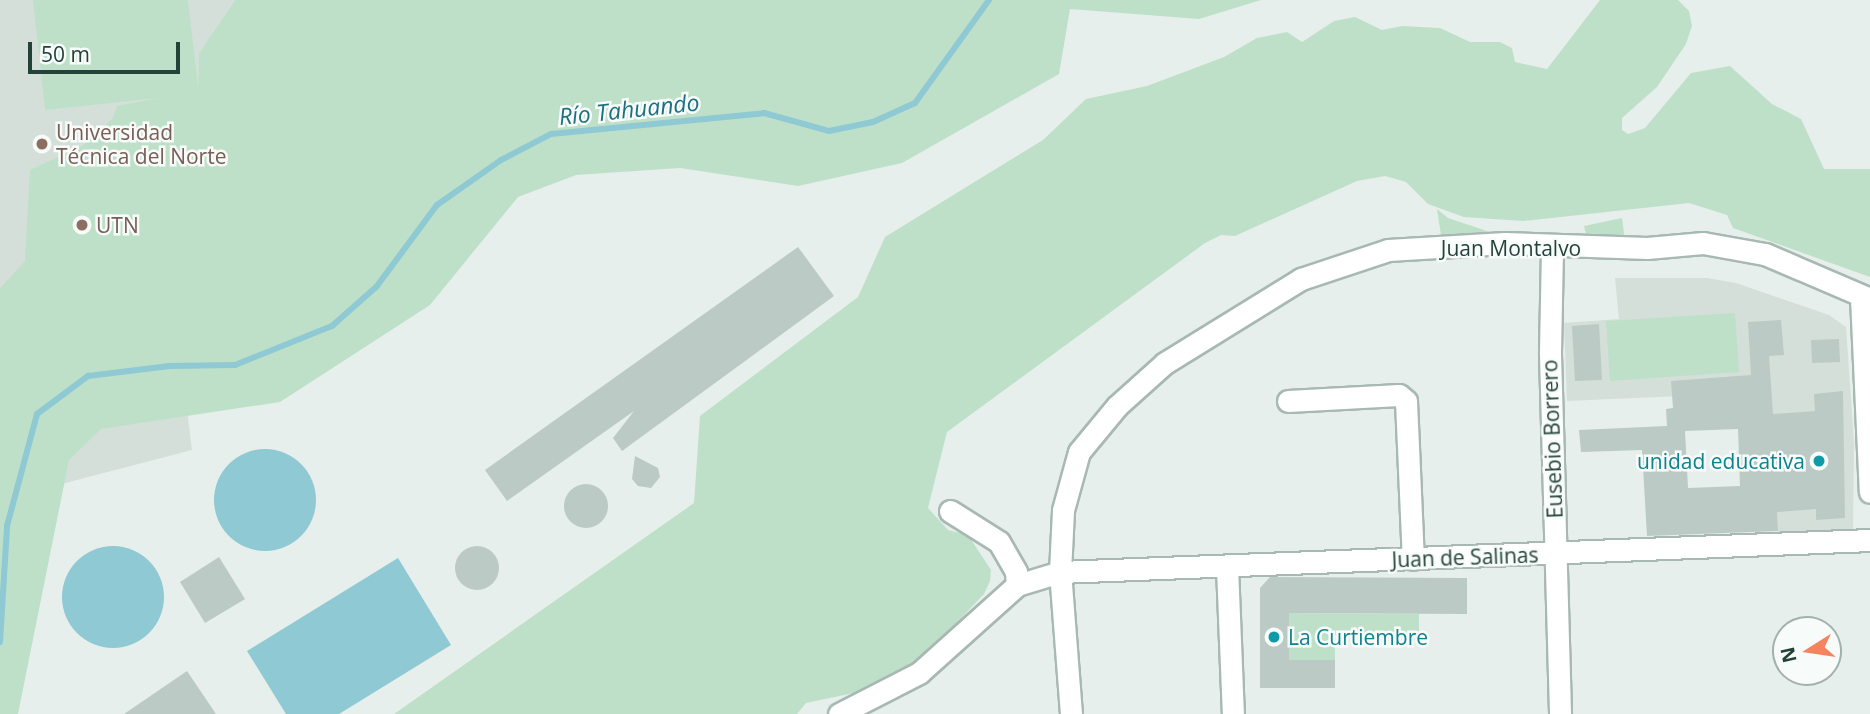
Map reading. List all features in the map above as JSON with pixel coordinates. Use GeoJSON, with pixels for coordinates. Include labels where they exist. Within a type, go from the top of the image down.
{"type":"FeatureCollection","features":[{"type":"Feature","properties":{"kind":"street","name":"Juan Montalvo"},"geometry":{"type":"LineString","coordinates":[[1070,714],[1060,572],[1063,510],[1079,452],[1117,406],[1165,363],[1301,279],[1388,250],[1505,243],[1552,248],[1703,243],[1765,254],[1866,298]]}},
{"type":"Feature","properties":{"kind":"street","name":"Eusebio Borrero"},"geometry":{"type":"LineString","coordinates":[[1552,248],[1550,354],[1560,714]]}},
{"type":"Feature","properties":{"kind":"street"},"geometry":{"type":"LineString","coordinates":[[1866,298],[1870,492]]}},
{"type":"Feature","properties":{"kind":"street"},"geometry":{"type":"LineString","coordinates":[[1288,401],[1399,395],[1406,401],[1413,559]]}},
{"type":"Feature","properties":{"kind":"street"},"geometry":{"type":"LineString","coordinates":[[839,714],[873,706],[919,673],[1017,586],[1016,572],[999,542],[950,511]]}},
{"type":"Feature","properties":{"kind":"street","name":"Juan de Salinas"},"geometry":{"type":"LineString","coordinates":[[1017,586],[1060,572],[1870,540]]}},
{"type":"Feature","properties":{"kind":"street"},"geometry":{"type":"LineString","coordinates":[[1227,567],[1233,714]]}},
{"type":"Feature","properties":{"kind":"shaded area","name":"UTN"},"geometry":{"type":"Polygon","coordinates":[[[0,0],[235,0],[199,53],[198,93],[149,101],[192,450],[0,500],[0,0]]]}},
{"type":"Feature","properties":{"kind":"shaded area"},"geometry":{"type":"Polygon","coordinates":[[[1615,278],[1707,278],[1736,283],[1829,315],[1846,327],[1854,443],[1853,530],[1778,534],[1771,392],[1567,401],[1564,323],[1619,319],[1615,278]]]}},
{"type":"Feature","properties":{"kind":"green space"},"geometry":{"type":"Polygon","coordinates":[[[33,0],[188,0],[198,86],[199,53],[235,0],[1261,0],[1199,19],[1070,9],[1059,74],[902,163],[798,186],[680,168],[576,175],[518,197],[430,305],[280,402],[101,429],[69,460],[18,714],[0,714],[0,288],[25,261],[30,170],[82,146],[113,118],[117,106],[158,98],[45,110],[33,0]]]}},
{"type":"Feature","properties":{"kind":"green space"},"geometry":{"type":"Polygon","coordinates":[[[1600,0],[1678,0],[1689,11],[1692,26],[1686,44],[1657,87],[1622,118],[1622,130],[1628,134],[1645,128],[1691,73],[1730,66],[1772,104],[1801,119],[1824,169],[1870,169],[1870,277],[1733,228],[1727,215],[1689,203],[1523,221],[1464,217],[1428,204],[1406,182],[1385,176],[1357,181],[1235,236],[1221,235],[1205,243],[947,432],[928,508],[948,530],[968,535],[991,570],[990,581],[984,594],[913,669],[868,690],[806,703],[797,714],[394,714],[694,503],[700,416],[858,297],[885,237],[1043,140],[1086,99],[1147,86],[1224,57],[1257,38],[1287,32],[1302,42],[1334,21],[1355,17],[1382,30],[1402,26],[1440,28],[1470,42],[1500,42],[1512,48],[1515,62],[1547,69],[1600,0]]]}},
{"type":"Feature","properties":{"kind":"green space"},"geometry":{"type":"Polygon","coordinates":[[[1437,209],[1448,218],[1493,233],[1494,237],[1442,242],[1437,209]]]}},
{"type":"Feature","properties":{"kind":"green space"},"geometry":{"type":"Polygon","coordinates":[[[1622,218],[1626,248],[1589,247],[1584,226],[1622,218]]]}},
{"type":"Feature","properties":{"kind":"green space"},"geometry":{"type":"Polygon","coordinates":[[[1735,313],[1739,372],[1610,381],[1606,321],[1735,313]]]}},
{"type":"Feature","properties":{"kind":"green space"},"geometry":{"type":"Polygon","coordinates":[[[1289,613],[1419,614],[1419,637],[1335,635],[1335,660],[1289,660],[1289,613]]]}},
{"type":"Feature","properties":{"kind":"water"},"geometry":{"type":"Polygon","coordinates":[[[265,449],[285,453],[301,464],[312,480],[316,500],[312,520],[301,536],[285,547],[265,551],[245,547],[229,536],[218,520],[214,500],[218,480],[229,464],[245,453],[265,449]]]}},
{"type":"Feature","properties":{"kind":"water"},"geometry":{"type":"Polygon","coordinates":[[[113,546],[133,550],[149,561],[160,577],[164,597],[160,617],[149,633],[133,644],[113,648],[93,644],[77,633],[66,617],[62,597],[66,577],[77,561],[93,550],[113,546]]]}},
{"type":"Feature","properties":{"kind":"water"},"geometry":{"type":"Polygon","coordinates":[[[398,558],[451,645],[339,714],[286,714],[247,651],[398,558]]]}},
{"type":"Feature","properties":{"kind":"building"},"geometry":{"type":"Polygon","coordinates":[[[798,247],[834,296],[622,451],[613,438],[634,411],[507,501],[485,470],[798,247]]]}},
{"type":"Feature","properties":{"kind":"building"},"geometry":{"type":"Polygon","coordinates":[[[1781,320],[1784,355],[1769,356],[1773,414],[1815,411],[1814,394],[1843,391],[1845,518],[1816,520],[1816,509],[1777,512],[1778,531],[1647,536],[1642,450],[1581,452],[1579,430],[1667,426],[1666,409],[1673,408],[1671,381],[1751,375],[1748,322],[1781,320]],[[1738,429],[1685,431],[1688,488],[1740,486],[1738,429]]]}},
{"type":"Feature","properties":{"kind":"building"},"geometry":{"type":"Polygon","coordinates":[[[1599,324],[1602,380],[1575,381],[1572,326],[1599,324]]]}},
{"type":"Feature","properties":{"kind":"building"},"geometry":{"type":"Polygon","coordinates":[[[1839,339],[1840,362],[1812,363],[1811,340],[1839,339]]]}},
{"type":"Feature","properties":{"kind":"building"},"geometry":{"type":"Polygon","coordinates":[[[635,456],[658,468],[660,477],[651,488],[638,486],[632,479],[635,456]]]}},
{"type":"Feature","properties":{"kind":"building"},"geometry":{"type":"Polygon","coordinates":[[[586,484],[601,491],[608,506],[601,521],[586,528],[571,521],[564,506],[571,491],[586,484]]]}},
{"type":"Feature","properties":{"kind":"building"},"geometry":{"type":"Polygon","coordinates":[[[477,546],[492,553],[499,568],[492,583],[477,590],[462,583],[455,568],[462,553],[477,546]]]}},
{"type":"Feature","properties":{"kind":"building"},"geometry":{"type":"Polygon","coordinates":[[[219,557],[245,599],[205,623],[180,582],[219,557]]]}},
{"type":"Feature","properties":{"kind":"building","name":"La Curtiembre"},"geometry":{"type":"Polygon","coordinates":[[[1270,577],[1467,578],[1467,614],[1289,613],[1289,660],[1335,660],[1335,688],[1260,688],[1260,588],[1270,577]]]}},
{"type":"Feature","properties":{"kind":"building"},"geometry":{"type":"Polygon","coordinates":[[[187,671],[216,714],[124,714],[187,671]]]}},
{"type":"Feature","properties":{"kind":"waterway","name":"Río Tahuando"},"geometry":{"type":"LineString","coordinates":[[0,642],[7,526],[37,414],[88,376],[169,366],[235,365],[332,326],[377,286],[437,205],[501,160],[551,134],[764,113],[829,131],[873,122],[915,103],[989,0]]}},
{"type":"Feature","properties":{"kind":"place","name":"Universidad Técnica del Norte"},"geometry":{"type":"Point","coordinates":[42,144]}},
{"type":"Feature","properties":{"kind":"place","name":"UTN"},"geometry":{"type":"Point","coordinates":[82,225]}},
{"type":"Feature","properties":{"kind":"place","name":"unidad educativa"},"geometry":{"type":"Point","coordinates":[1819,461]}},
{"type":"Feature","properties":{"kind":"place","name":"La Curtiembre"},"geometry":{"type":"Point","coordinates":[1274,637]}}]}
